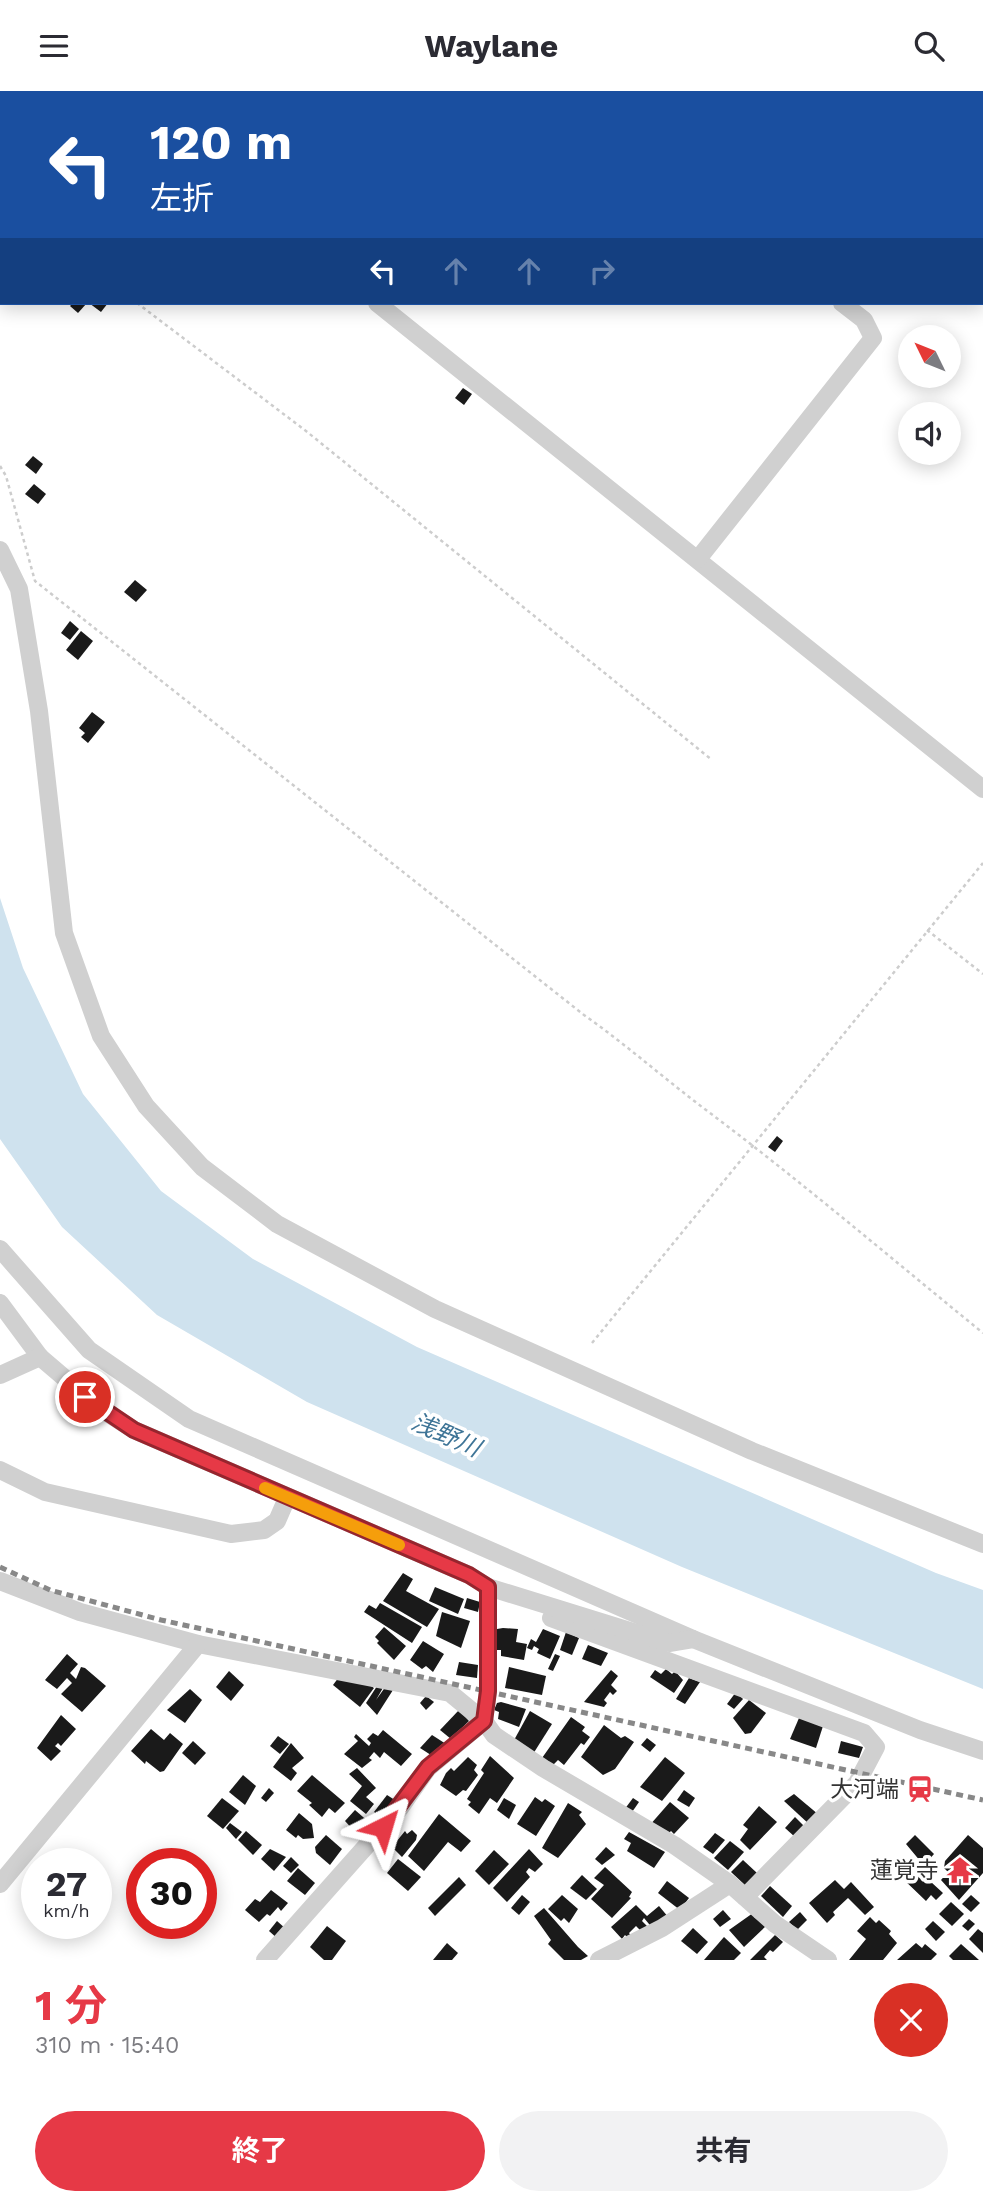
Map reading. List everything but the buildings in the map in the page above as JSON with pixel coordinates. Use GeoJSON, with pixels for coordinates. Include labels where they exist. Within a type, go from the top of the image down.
{"type":"FeatureCollection","features":[{"type":"Feature","properties":{"kind":"street"},"geometry":{"type":"LineString","coordinates":[[380,305],[983,789]]}},
{"type":"Feature","properties":{"kind":"street"},"geometry":{"type":"LineString","coordinates":[[698,559],[873,338],[864,320],[845,305]]}},
{"type":"Feature","properties":{"kind":"street"},"geometry":{"type":"LineString","coordinates":[[0,550],[19,589],[35,684],[64,933],[101,1036],[146,1106],[202,1167],[277,1224],[435,1309],[752,1451],[983,1544]]}},
{"type":"Feature","properties":{"kind":"street"},"geometry":{"type":"LineString","coordinates":[[0,1249],[89,1350],[189,1419],[693,1639],[920,1730],[983,1751]]}},
{"type":"Feature","properties":{"kind":"street"},"geometry":{"type":"LineString","coordinates":[[0,1303],[40,1357],[101,1409],[134,1430],[469,1575],[488,1591],[864,1733],[876,1747],[857,1783],[744,1897]]}},
{"type":"Feature","properties":{"kind":"street"},"geometry":{"type":"LineString","coordinates":[[0,1375],[40,1357]]}},
{"type":"Feature","properties":{"kind":"street"},"geometry":{"type":"LineString","coordinates":[[0,1470],[45,1492],[231,1534],[264,1531],[277,1521],[287,1498]]}},
{"type":"Feature","properties":{"kind":"street"},"geometry":{"type":"LineString","coordinates":[[0,1581],[80,1612],[198,1644],[450,1693],[484,1721],[494,1735],[543,1768],[674,1845],[730,1884],[775,1924],[828,1960]]}},
{"type":"Feature","properties":{"kind":"street"},"geometry":{"type":"LineString","coordinates":[[488,1591],[669,1643],[693,1639]]}},
{"type":"Feature","properties":{"kind":"street"},"geometry":{"type":"LineString","coordinates":[[265,1960],[400,1808],[428,1767],[484,1721],[488,1691],[488,1591]]}},
{"type":"Feature","properties":{"kind":"street"},"geometry":{"type":"LineString","coordinates":[[0,1884],[198,1644]]}},
{"type":"Feature","properties":{"kind":"street"},"geometry":{"type":"LineString","coordinates":[[599,1960],[662,1928],[730,1884]]}},
{"type":"Feature","properties":{"kind":"path"},"geometry":{"type":"LineString","coordinates":[[140,305],[306,431],[712,760]]}},
{"type":"Feature","properties":{"kind":"path"},"geometry":{"type":"LineString","coordinates":[[0,467],[6,476],[35,581],[584,1015],[640,1054],[708,1112],[754,1144],[983,1333]]}},
{"type":"Feature","properties":{"kind":"path"},"geometry":{"type":"LineString","coordinates":[[592,1343],[983,863]]}},
{"type":"Feature","properties":{"kind":"path"},"geometry":{"type":"LineString","coordinates":[[927,930],[983,974]]}},
{"type":"Feature","properties":{"kind":"water","name":"浅野川"},"geometry":{"type":"Polygon","coordinates":[[[0,898],[23,968],[83,1094],[161,1191],[253,1259],[417,1347],[936,1573],[983,1590],[983,1689],[682,1567],[307,1402],[157,1315],[62,1227],[0,1139],[0,898]]]}},
{"type":"Feature","properties":{"kind":"railway"},"geometry":{"type":"LineString","coordinates":[[0,1567],[50,1590],[161,1620],[983,1800]]}},
{"type":"Feature","properties":{"kind":"slow traffic"},"geometry":{"type":"LineString","coordinates":[[265,1488],[399,1545]]}},
{"type":"Feature","properties":{"kind":"place","name":"大河端"},"geometry":{"type":"Point","coordinates":[920,1789]}},
{"type":"Feature","properties":{"kind":"place","name":"蓮覚寺"},"geometry":{"type":"Point","coordinates":[960,1870]}},
{"type":"Feature","properties":{"kind":"route"},"geometry":{"type":"LineString","coordinates":[[85,1397],[134,1430],[469,1575],[488,1587],[488,1691],[484,1721],[428,1767],[400,1808],[383,1827]]}}]}
